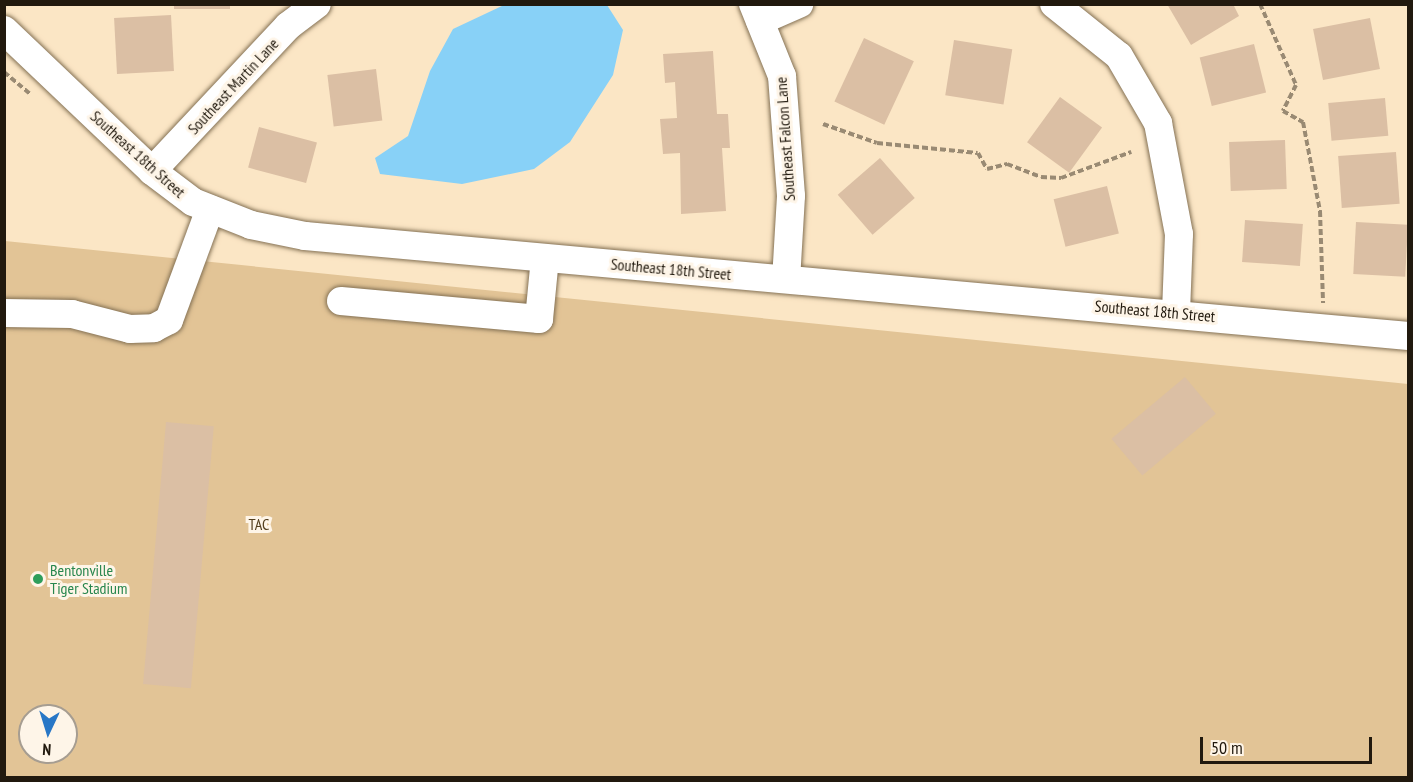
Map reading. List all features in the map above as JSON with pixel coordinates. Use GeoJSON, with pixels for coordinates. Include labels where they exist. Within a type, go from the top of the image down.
{"type":"FeatureCollection","features":[{"type":"Feature","properties":{"kind":"street","name":"Southeast Martin Lane"},"geometry":{"type":"LineString","coordinates":[[152,171],[288,26],[317,4]]}},
{"type":"Feature","properties":{"kind":"street"},"geometry":{"type":"LineString","coordinates":[[757,13],[799,4]]}},
{"type":"Feature","properties":{"kind":"street"},"geometry":{"type":"LineString","coordinates":[[1054,4],[1119,56],[1158,123],[1179,234],[1176,313]]}},
{"type":"Feature","properties":{"kind":"street","name":"Southeast Falcon Lane"},"geometry":{"type":"LineString","coordinates":[[757,13],[782,76],[790,196],[786,279]]}},
{"type":"Feature","properties":{"kind":"street","name":"Southeast 18th Street"},"geometry":{"type":"LineString","coordinates":[[4,30],[152,171],[210,209],[305,236],[1176,313],[1408,336]]}},
{"type":"Feature","properties":{"kind":"street"},"geometry":{"type":"LineString","coordinates":[[4,314],[72,314],[130,329],[154,328],[169,320],[210,209]]}},
{"type":"Feature","properties":{"kind":"street"},"geometry":{"type":"LineString","coordinates":[[341,302],[539,319],[545,258]]}},
{"type":"Feature","properties":{"kind":"path"},"geometry":{"type":"LineString","coordinates":[[1260,4],[1296,85],[1283,111],[1303,122],[1320,211],[1323,304]]}},
{"type":"Feature","properties":{"kind":"path"},"geometry":{"type":"LineString","coordinates":[[823,124],[878,143],[978,153],[987,169],[1007,164],[1041,177],[1061,178],[1131,152]]}},
{"type":"Feature","properties":{"kind":"green space","name":"TAC"},"geometry":{"type":"Polygon","coordinates":[[[5,241],[1408,384],[1408,777],[5,778],[5,241]]]}},
{"type":"Feature","properties":{"kind":"water"},"geometry":{"type":"Polygon","coordinates":[[[504,5],[607,5],[623,30],[613,75],[570,142],[534,169],[462,184],[380,174],[375,158],[408,136],[430,71],[453,29],[504,5]]]}},
{"type":"Feature","properties":{"kind":"building"},"geometry":{"type":"Polygon","coordinates":[[[174,4],[230,4],[230,9],[174,9],[174,4]]]}},
{"type":"Feature","properties":{"kind":"building"},"geometry":{"type":"Polygon","coordinates":[[[1167,4],[1233,4],[1239,16],[1191,45],[1167,4]]]}},
{"type":"Feature","properties":{"kind":"building"},"geometry":{"type":"Polygon","coordinates":[[[171,15],[174,71],[117,74],[114,18],[171,15]]]}},
{"type":"Feature","properties":{"kind":"building"},"geometry":{"type":"Polygon","coordinates":[[[1370,18],[1380,69],[1323,80],[1313,29],[1370,18]]]}},
{"type":"Feature","properties":{"kind":"building"},"geometry":{"type":"Polygon","coordinates":[[[864,38],[914,61],[884,125],[834,101],[864,38]]]}},
{"type":"Feature","properties":{"kind":"building"},"geometry":{"type":"Polygon","coordinates":[[[954,40],[1012,49],[1004,105],[945,95],[954,40]]]}},
{"type":"Feature","properties":{"kind":"building"},"geometry":{"type":"Polygon","coordinates":[[[1254,44],[1266,93],[1212,106],[1200,58],[1254,44]]]}},
{"type":"Feature","properties":{"kind":"building"},"geometry":{"type":"Polygon","coordinates":[[[713,51],[717,114],[728,114],[730,148],[722,148],[726,211],[681,214],[680,153],[663,154],[660,119],[677,118],[675,82],[665,83],[663,54],[713,51]]]}},
{"type":"Feature","properties":{"kind":"building"},"geometry":{"type":"Polygon","coordinates":[[[376,69],[382,121],[334,127],[327,75],[376,69]]]}},
{"type":"Feature","properties":{"kind":"building"},"geometry":{"type":"Polygon","coordinates":[[[1060,97],[1102,128],[1069,173],[1027,142],[1060,97]]]}},
{"type":"Feature","properties":{"kind":"building"},"geometry":{"type":"Polygon","coordinates":[[[1385,98],[1388,136],[1332,141],[1328,103],[1385,98]]]}},
{"type":"Feature","properties":{"kind":"building"},"geometry":{"type":"Polygon","coordinates":[[[259,127],[317,143],[306,183],[248,168],[259,127]]]}},
{"type":"Feature","properties":{"kind":"building"},"geometry":{"type":"Polygon","coordinates":[[[1285,140],[1287,189],[1231,191],[1229,142],[1285,140]]]}},
{"type":"Feature","properties":{"kind":"building"},"geometry":{"type":"Polygon","coordinates":[[[1396,152],[1400,204],[1342,208],[1338,156],[1396,152]]]}},
{"type":"Feature","properties":{"kind":"building"},"geometry":{"type":"Polygon","coordinates":[[[880,158],[915,198],[873,235],[838,195],[880,158]]]}},
{"type":"Feature","properties":{"kind":"building"},"geometry":{"type":"Polygon","coordinates":[[[1107,186],[1119,234],[1065,247],[1054,199],[1107,186]]]}},
{"type":"Feature","properties":{"kind":"building"},"geometry":{"type":"Polygon","coordinates":[[[1245,220],[1303,224],[1300,266],[1242,262],[1245,220]]]}},
{"type":"Feature","properties":{"kind":"building"},"geometry":{"type":"Polygon","coordinates":[[[1356,222],[1408,225],[1405,277],[1353,274],[1356,222]]]}},
{"type":"Feature","properties":{"kind":"building"},"geometry":{"type":"Polygon","coordinates":[[[1185,377],[1216,414],[1142,475],[1111,439],[1185,377]]]}},
{"type":"Feature","properties":{"kind":"building"},"geometry":{"type":"Polygon","coordinates":[[[166,422],[214,426],[191,688],[143,684],[166,422]]]}},
{"type":"Feature","properties":{"kind":"place","name":"Bentonville Tiger Stadium"},"geometry":{"type":"Point","coordinates":[38,579]}}]}
